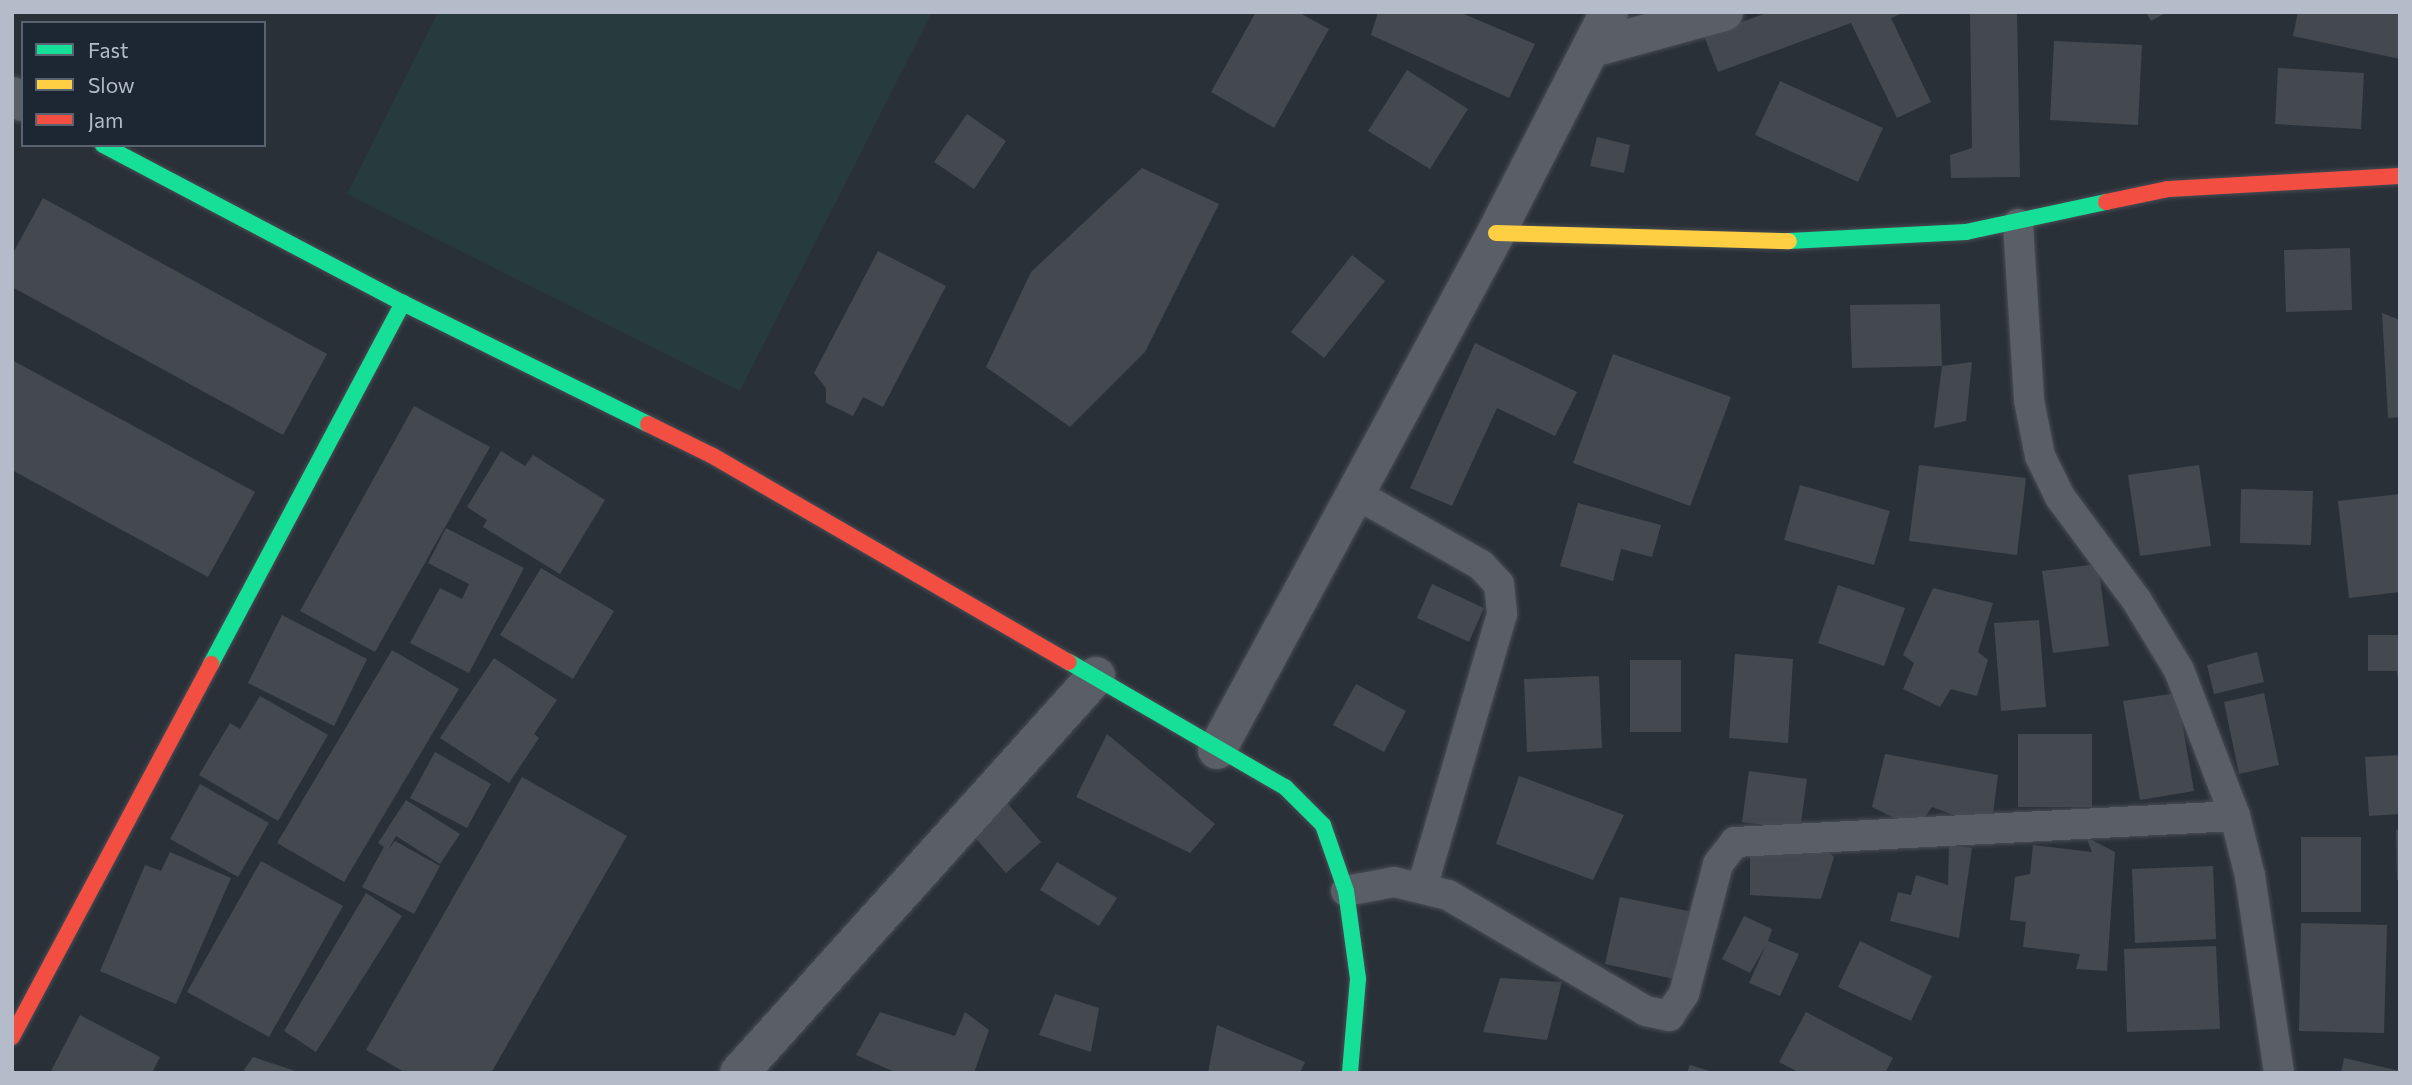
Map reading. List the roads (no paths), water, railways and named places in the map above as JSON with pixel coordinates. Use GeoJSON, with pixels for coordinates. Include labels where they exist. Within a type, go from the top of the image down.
{"type":"FeatureCollection","features":[{"type":"Feature","properties":{"kind":"street"},"geometry":{"type":"LineString","coordinates":[[1217,750],[1496,233],[1593,48],[1609,12]]}},
{"type":"Feature","properties":{"kind":"street"},"geometry":{"type":"LineString","coordinates":[[1593,48],[1724,12]]}},
{"type":"Feature","properties":{"kind":"street"},"geometry":{"type":"LineString","coordinates":[[107,147],[403,303],[713,456],[1285,787],[1323,825],[1346,891],[1358,979],[1350,1073]]}},
{"type":"Feature","properties":{"kind":"street"},"geometry":{"type":"LineString","coordinates":[[1496,233],[1827,242],[2018,224],[2168,189],[2400,176]]}},
{"type":"Feature","properties":{"kind":"street"},"geometry":{"type":"LineString","coordinates":[[12,1037],[403,303]]}},
{"type":"Feature","properties":{"kind":"street"},"geometry":{"type":"LineString","coordinates":[[739,1073],[1096,676]]}},
{"type":"Feature","properties":{"kind":"lane"},"geometry":{"type":"LineString","coordinates":[[2018,224],[2029,400],[2040,456],[2060,497],[2137,601],[2179,670],[2235,816],[2263,951],[2279,1073]]}},
{"type":"Feature","properties":{"kind":"lane"},"geometry":{"type":"LineString","coordinates":[[1356,494],[1481,565],[1499,584],[1502,614],[1422,888]]}},
{"type":"Feature","properties":{"kind":"lane"},"geometry":{"type":"LineString","coordinates":[[1346,891],[1394,882],[1448,895],[1646,1011],[1669,1016],[1684,994],[1718,864],[1735,842],[2235,816]]}}]}
